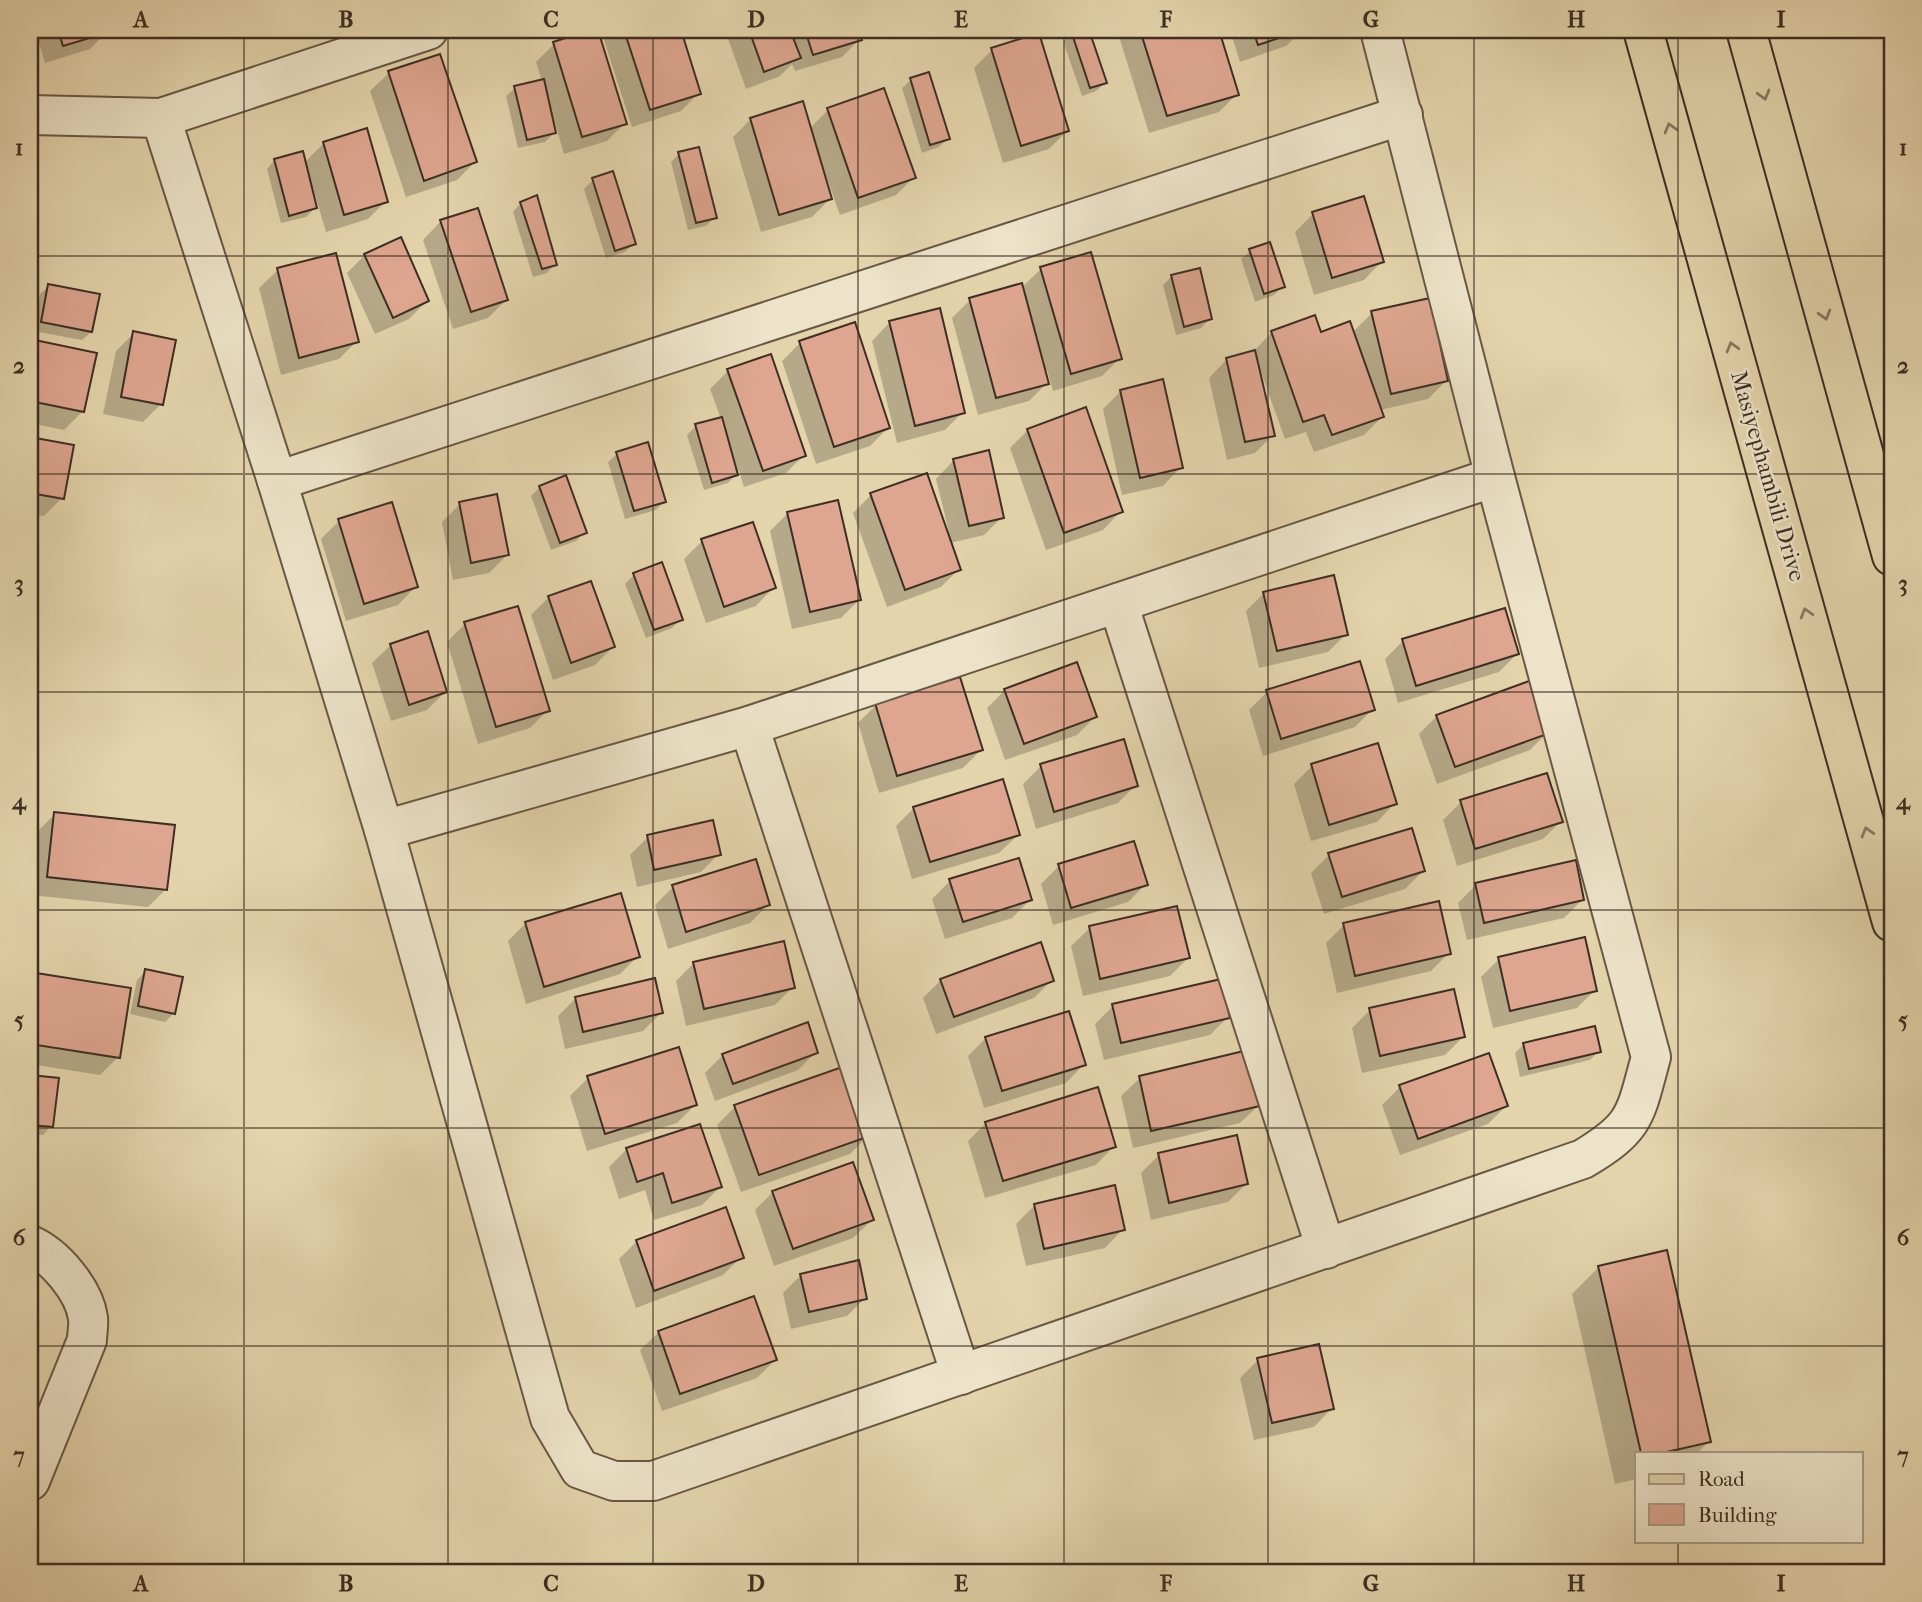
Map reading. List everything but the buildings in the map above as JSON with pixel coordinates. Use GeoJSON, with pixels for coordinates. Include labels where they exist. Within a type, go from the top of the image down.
{"type":"FeatureCollection","features":[{"type":"Feature","properties":{"kind":"main road","name":"Masiyephambili Drive"},"geometry":{"type":"LineString","coordinates":[[1643,30],[1892,922]]}},
{"type":"Feature","properties":{"kind":"main road"},"geometry":{"type":"LineString","coordinates":[[1746,30],[1892,556]]}},
{"type":"Feature","properties":{"kind":"street"},"geometry":{"type":"LineString","coordinates":[[30,115],[161,118],[428,30]]}},
{"type":"Feature","properties":{"kind":"street"},"geometry":{"type":"LineString","coordinates":[[161,118],[277,481],[384,830],[550,1418],[580,1469],[614,1481],[653,1481],[1583,1159],[1611,1142],[1635,1116],[1651,1057],[1495,477],[1380,30]]}},
{"type":"Feature","properties":{"kind":"street"},"geometry":{"type":"LineString","coordinates":[[277,481],[1403,114]]}},
{"type":"Feature","properties":{"kind":"street"},"geometry":{"type":"LineString","coordinates":[[384,830],[749,726],[1495,477]]}},
{"type":"Feature","properties":{"kind":"street"},"geometry":{"type":"LineString","coordinates":[[1118,603],[1326,1249]]}},
{"type":"Feature","properties":{"kind":"street"},"geometry":{"type":"LineString","coordinates":[[749,726],[961,1375]]}},
{"type":"Feature","properties":{"kind":"street"},"geometry":{"type":"LineString","coordinates":[[30,1245],[57,1264],[77,1293],[88,1317],[87,1340],[30,1480]]}}]}
